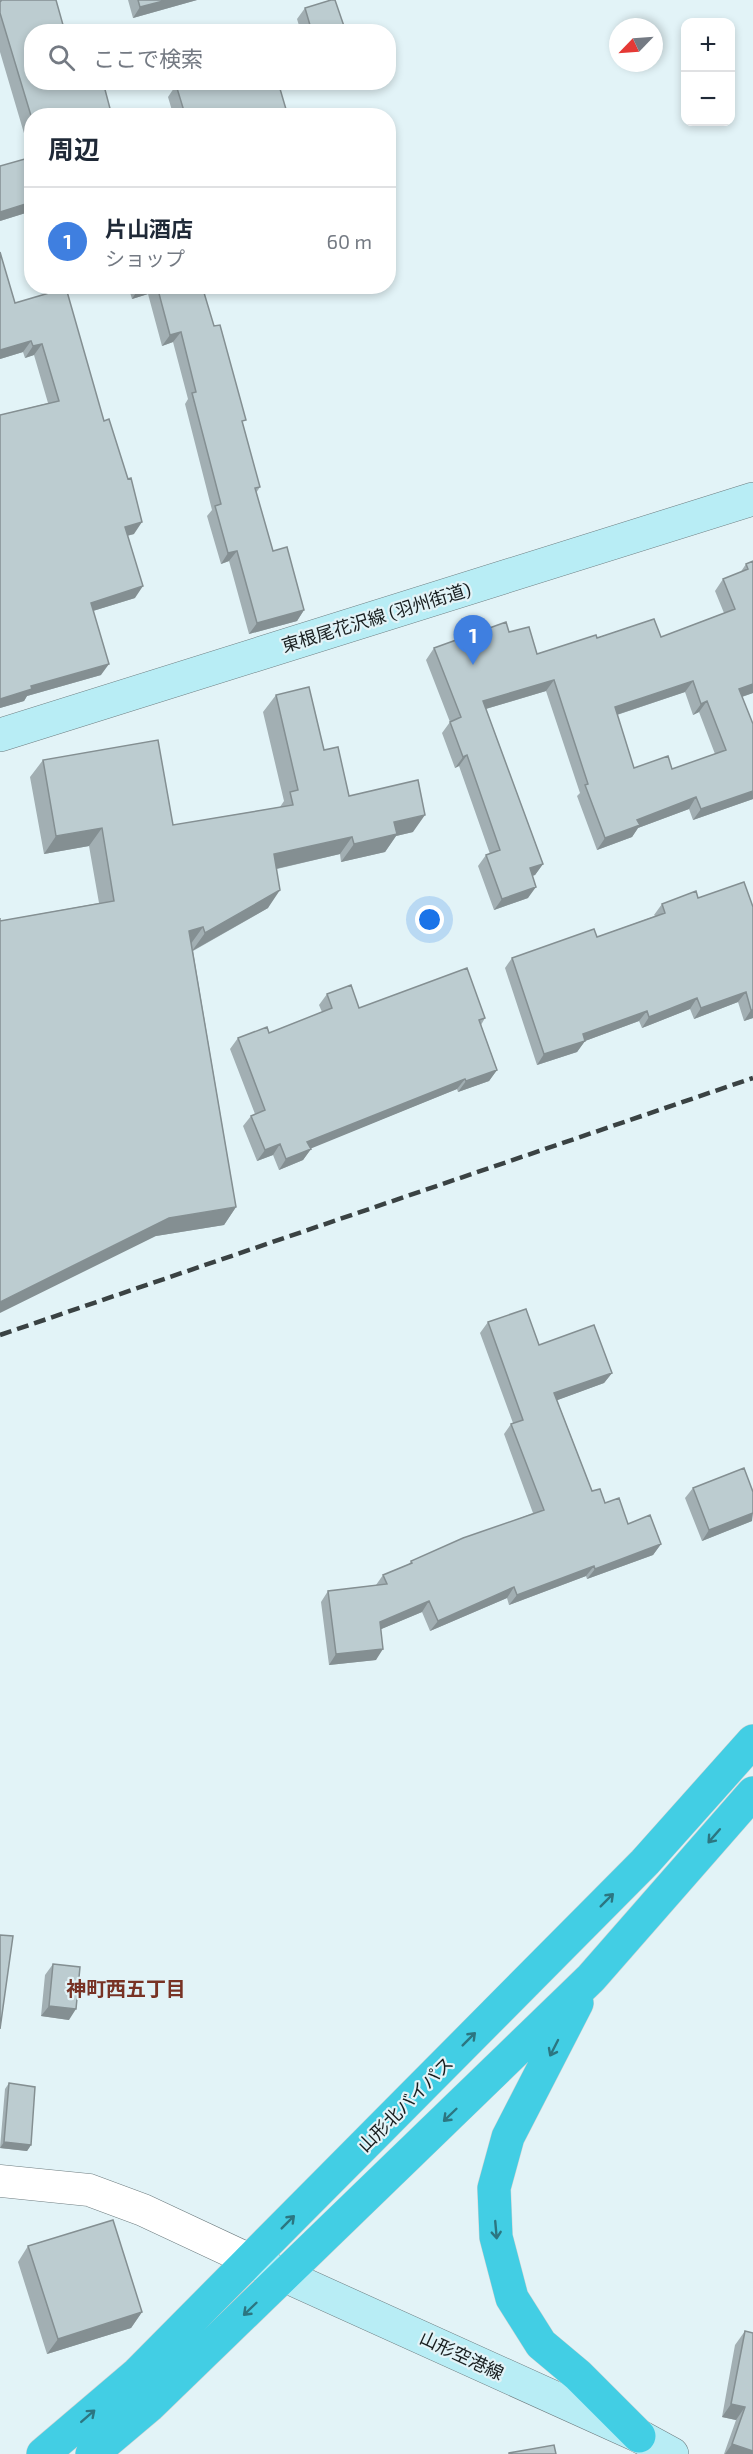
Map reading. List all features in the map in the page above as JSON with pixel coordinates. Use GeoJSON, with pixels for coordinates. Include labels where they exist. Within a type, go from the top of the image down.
{"type":"FeatureCollection","features":[{"type":"Feature","properties":{"kind":"highway","name":"山形北バイパス"},"geometry":{"type":"LineString","coordinates":[[43,2454],[137,2374],[645,1862],[753,1741]]}},
{"type":"Feature","properties":{"kind":"highway"},"geometry":{"type":"LineString","coordinates":[[93,2454],[149,2406],[591,1978],[753,1792]]}},
{"type":"Feature","properties":{"kind":"highway"},"geometry":{"type":"LineString","coordinates":[[591,1978],[508,2137],[494,2188],[496,2237],[512,2298],[541,2344],[578,2375],[639,2436]]}},
{"type":"Feature","properties":{"kind":"main road","name":"東根尾花沢線 (羽州街道)"},"geometry":{"type":"LineString","coordinates":[[0,735],[753,499]]}},
{"type":"Feature","properties":{"kind":"main road","name":"山形空港線"},"geometry":{"type":"LineString","coordinates":[[250,2260],[639,2436],[672,2454]]}},
{"type":"Feature","properties":{"kind":"street"},"geometry":{"type":"LineString","coordinates":[[0,2181],[89,2190],[144,2210],[250,2260]]}},
{"type":"Feature","properties":{"kind":"building"},"geometry":{"type":"Polygon","coordinates":[[[1,0],[56,0],[63,24],[24,24],[24,90],[105,90],[110,108],[29,108],[0,13],[1,0]]]}},
{"type":"Feature","properties":{"kind":"building"},"geometry":{"type":"Polygon","coordinates":[[[138,0],[167,0],[140,7],[138,0]]]}},
{"type":"Feature","properties":{"kind":"building"},"geometry":{"type":"Polygon","coordinates":[[[335,0],[343,24],[310,24],[305,8],[335,0]]]}},
{"type":"Feature","properties":{"kind":"building"},"geometry":{"type":"Polygon","coordinates":[[[178,90],[280,90],[286,108],[183,108],[178,90]]]}},
{"type":"Feature","properties":{"kind":"building"},"geometry":{"type":"Polygon","coordinates":[[[24,159],[24,204],[0,212],[0,166],[24,159]]]}},
{"type":"Feature","properties":{"kind":"building"},"geometry":{"type":"Polygon","coordinates":[[[0,252],[15,303],[46,294],[68,294],[104,421],[109,419],[128,479],[131,478],[142,522],[125,527],[143,586],[91,603],[109,664],[31,686],[32,689],[0,699],[0,415],[59,401],[42,344],[33,346],[31,341],[0,350],[0,252]]]}},
{"type":"Feature","properties":{"kind":"building"},"geometry":{"type":"Polygon","coordinates":[[[159,294],[204,294],[214,326],[220,325],[246,420],[242,421],[260,487],[255,488],[273,551],[287,547],[304,610],[257,623],[237,551],[228,553],[215,506],[221,504],[192,393],[196,392],[181,332],[170,335],[159,294]]]}},
{"type":"Feature","properties":{"kind":"building"},"geometry":{"type":"Polygon","coordinates":[[[753,561],[753,684],[739,689],[753,724],[753,791],[701,809],[696,797],[637,820],[640,825],[605,838],[585,785],[588,784],[554,680],[483,701],[543,864],[530,868],[536,887],[502,899],[486,855],[500,850],[467,755],[463,757],[450,722],[461,717],[434,648],[506,622],[509,632],[529,627],[537,654],[596,635],[597,638],[654,619],[661,637],[735,609],[723,579],[748,569],[746,564],[753,561]],[[693,681],[615,707],[634,768],[668,756],[672,769],[726,750],[707,701],[701,704],[693,681]]]}},
{"type":"Feature","properties":{"kind":"building"},"geometry":{"type":"Polygon","coordinates":[[[309,687],[324,750],[338,747],[349,796],[418,780],[425,815],[394,822],[397,834],[354,844],[352,837],[274,854],[280,890],[205,933],[203,927],[189,931],[236,1207],[169,1218],[0,1302],[0,921],[114,901],[102,828],[56,836],[43,760],[158,740],[173,825],[293,805],[290,792],[298,790],[276,695],[309,687]]]}},
{"type":"Feature","properties":{"kind":"building"},"geometry":{"type":"Polygon","coordinates":[[[744,882],[753,907],[753,1010],[751,1010],[746,992],[701,1008],[697,998],[649,1017],[647,1011],[583,1034],[585,1041],[544,1054],[512,958],[594,929],[597,937],[665,913],[662,904],[696,891],[698,898],[744,882]]]}},
{"type":"Feature","properties":{"kind":"building"},"geometry":{"type":"Polygon","coordinates":[[[467,968],[485,1018],[479,1020],[497,1070],[466,1081],[465,1079],[307,1142],[311,1149],[286,1159],[280,1144],[265,1150],[251,1116],[265,1110],[238,1038],[267,1027],[269,1033],[332,1008],[327,994],[351,985],[359,1008],[467,968]]]}},
{"type":"Feature","properties":{"kind":"building"},"geometry":{"type":"Polygon","coordinates":[[[526,1309],[539,1345],[594,1325],[612,1373],[554,1393],[592,1491],[600,1489],[605,1503],[619,1498],[628,1524],[650,1515],[661,1544],[517,1595],[514,1587],[438,1621],[429,1601],[380,1622],[383,1649],[336,1654],[328,1591],[387,1584],[383,1575],[412,1563],[411,1561],[463,1538],[544,1510],[511,1424],[523,1420],[488,1322],[526,1309]]]}},
{"type":"Feature","properties":{"kind":"building"},"geometry":{"type":"Polygon","coordinates":[[[744,1468],[753,1492],[753,1513],[709,1530],[693,1488],[744,1468]]]}},
{"type":"Feature","properties":{"kind":"building"},"geometry":{"type":"Polygon","coordinates":[[[0,1935],[13,1936],[0,2029],[0,1935]]]}},
{"type":"Feature","properties":{"kind":"building"},"geometry":{"type":"Polygon","coordinates":[[[53,1964],[80,1967],[76,2009],[49,2006],[53,1964]]]}},
{"type":"Feature","properties":{"kind":"building"},"geometry":{"type":"Polygon","coordinates":[[[9,2083],[35,2087],[31,2145],[4,2142],[9,2083]]]}},
{"type":"Feature","properties":{"kind":"building"},"geometry":{"type":"Polygon","coordinates":[[[113,2220],[142,2312],[58,2339],[28,2246],[113,2220]]]}},
{"type":"Feature","properties":{"kind":"building"},"geometry":{"type":"Polygon","coordinates":[[[745,2331],[753,2333],[753,2451],[732,2444],[745,2407],[731,2404],[745,2331]]]}},
{"type":"Feature","properties":{"kind":"building"},"geometry":{"type":"Polygon","coordinates":[[[554,2445],[556,2454],[509,2454],[509,2453],[554,2445]]]}},
{"type":"Feature","properties":{"kind":"railway"},"geometry":{"type":"LineString","coordinates":[[0,1335],[753,1078]]}},
{"type":"Feature","properties":{"kind":"place","name":"片山酒店"},"geometry":{"type":"Point","coordinates":[473,665]}},
{"type":"Feature","properties":{"kind":"district","name":"神町西五丁目"},"geometry":{"type":"Point","coordinates":[126,1988]}}]}
